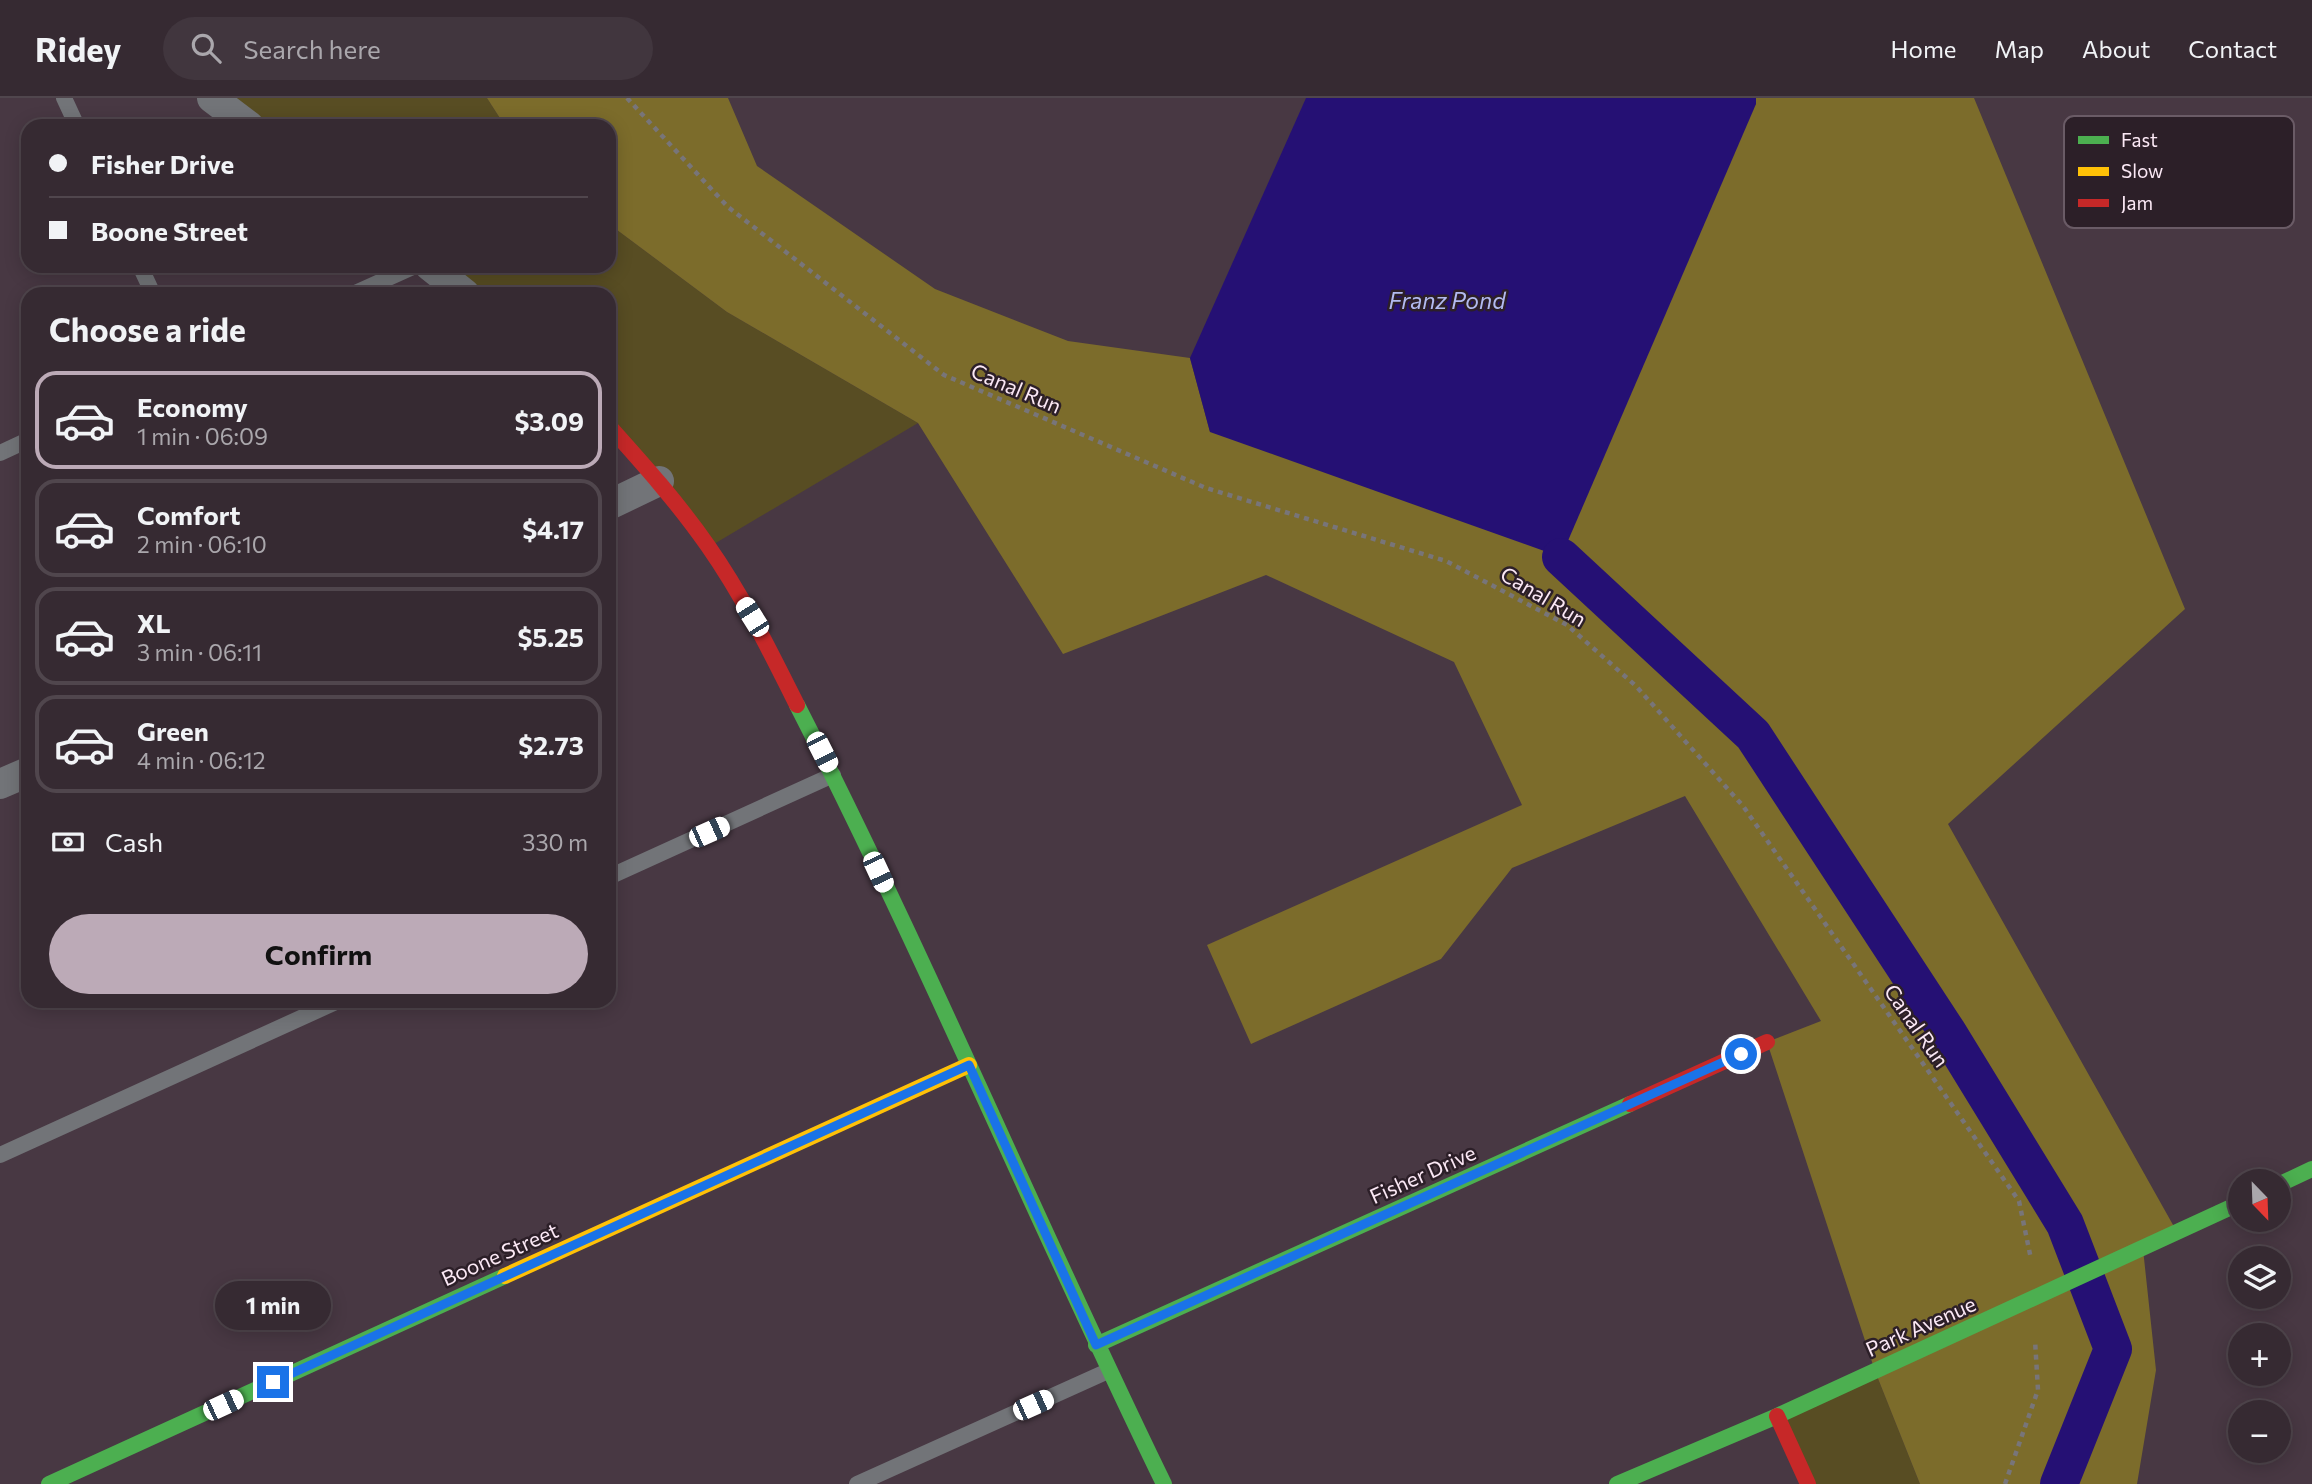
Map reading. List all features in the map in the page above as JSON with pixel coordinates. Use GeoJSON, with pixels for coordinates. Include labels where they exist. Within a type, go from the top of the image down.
{"type":"FeatureCollection","features":[{"type":"Feature","properties":{"kind":"street"},"geometry":{"type":"LineString","coordinates":[[212,98],[240,119]]}},
{"type":"Feature","properties":{"kind":"street"},"geometry":{"type":"LineString","coordinates":[[439,273],[456,287]]}},
{"type":"Feature","properties":{"kind":"street"},"geometry":{"type":"LineString","coordinates":[[616,434],[659,481],[709,547],[752,617],[833,775],[1108,1371],[1164,1484]]}},
{"type":"Feature","properties":{"kind":"street"},"geometry":{"type":"LineString","coordinates":[[616,502],[659,481]]}},
{"type":"Feature","properties":{"kind":"street"},"geometry":{"type":"LineString","coordinates":[[0,785],[21,775]]}},
{"type":"Feature","properties":{"kind":"street","name":"Fisher Drive"},"geometry":{"type":"LineString","coordinates":[[1096,1345],[1766,1042]]}},
{"type":"Feature","properties":{"kind":"street","name":"Boone Street"},"geometry":{"type":"LineString","coordinates":[[49,1484],[969,1065]]}},
{"type":"Feature","properties":{"kind":"street"},"geometry":{"type":"LineString","coordinates":[[2291,1179],[2312,1169]]}},
{"type":"Feature","properties":{"kind":"street","name":"Park Avenue"},"geometry":{"type":"LineString","coordinates":[[1617,1484],[1777,1416],[2228,1209]]}},
{"type":"Feature","properties":{"kind":"street"},"geometry":{"type":"LineString","coordinates":[[1777,1416],[1808,1484]]}},
{"type":"Feature","properties":{"kind":"lane"},"geometry":{"type":"LineString","coordinates":[[64,98],[74,119]]}},
{"type":"Feature","properties":{"kind":"lane"},"geometry":{"type":"LineString","coordinates":[[368,287],[400,273]]}},
{"type":"Feature","properties":{"kind":"lane"},"geometry":{"type":"LineString","coordinates":[[0,453],[21,443]]}},
{"type":"Feature","properties":{"kind":"lane"},"geometry":{"type":"LineString","coordinates":[[616,874],[833,775]]}},
{"type":"Feature","properties":{"kind":"lane"},"geometry":{"type":"LineString","coordinates":[[0,1156],[323,1008]]}},
{"type":"Feature","properties":{"kind":"lane"},"geometry":{"type":"LineString","coordinates":[[857,1484],[1108,1371]]}},
{"type":"Feature","properties":{"kind":"path","name":"Canal Run"},"geometry":{"type":"LineString","coordinates":[[627,98],[728,207],[944,375],[1206,488],[1446,561],[1567,625],[1636,686],[1751,817],[2019,1201],[2039,1296],[2034,1336],[2038,1390],[2004,1484]]}},
{"type":"Feature","properties":{"kind":"shaded area"},"geometry":{"type":"Polygon","coordinates":[[[212,98],[487,98],[500,119],[240,119],[212,98]]]}},
{"type":"Feature","properties":{"kind":"shaded area"},"geometry":{"type":"Polygon","coordinates":[[[487,98],[728,98],[757,166],[935,289],[1068,341],[1190,358],[1210,432],[1756,104],[1756,98],[1974,98],[2185,609],[1948,824],[2177,1232],[2143,1249],[2156,1370],[2137,1484],[1920,1484],[1875,1371],[1767,1042],[1821,1021],[1685,796],[1512,868],[1441,959],[1251,1044],[1207,945],[1522,805],[1454,662],[1266,575],[1063,654],[918,423],[727,312],[616,229],[616,119],[500,119],[487,98]]]}},
{"type":"Feature","properties":{"kind":"shaded area"},"geometry":{"type":"Polygon","coordinates":[[[616,229],[727,312],[918,423],[709,547],[616,434],[616,287],[456,287],[439,273],[616,273],[616,229]]]}},
{"type":"Feature","properties":{"kind":"shaded area"},"geometry":{"type":"Polygon","coordinates":[[[1875,1371],[1920,1484],[1808,1484],[1777,1416],[1875,1371]]]}},
{"type":"Feature","properties":{"kind":"water","name":"Franz Pond"},"geometry":{"type":"Polygon","coordinates":[[[1306,98],[1756,98],[1756,104],[1561,557],[1210,432],[1190,358],[1306,98]]]}},
{"type":"Feature","properties":{"kind":"waterway"},"geometry":{"type":"LineString","coordinates":[[1561,557],[1753,735],[1948,1033],[2065,1224],[2113,1349],[2059,1484]]}},
{"type":"Feature","properties":{"kind":"traffic: fast"},"geometry":{"type":"LineString","coordinates":[[797,705],[892,898],[1164,1484]]}},
{"type":"Feature","properties":{"kind":"traffic: fast"},"geometry":{"type":"LineString","coordinates":[[1096,1345],[1630,1104]]}},
{"type":"Feature","properties":{"kind":"traffic: fast"},"geometry":{"type":"LineString","coordinates":[[2291,1179],[2312,1169]]}},
{"type":"Feature","properties":{"kind":"traffic: fast"},"geometry":{"type":"LineString","coordinates":[[1617,1484],[1777,1416],[2228,1209]]}},
{"type":"Feature","properties":{"kind":"traffic: fast"},"geometry":{"type":"LineString","coordinates":[[49,1484],[505,1276]]}},
{"type":"Feature","properties":{"kind":"traffic: slow"},"geometry":{"type":"LineString","coordinates":[[505,1276],[969,1065]]}},
{"type":"Feature","properties":{"kind":"traffic: jam"},"geometry":{"type":"LineString","coordinates":[[616,434],[673,499],[721,565],[797,705]]}},
{"type":"Feature","properties":{"kind":"traffic: jam"},"geometry":{"type":"LineString","coordinates":[[1630,1104],[1767,1042]]}},
{"type":"Feature","properties":{"kind":"traffic: jam"},"geometry":{"type":"LineString","coordinates":[[1777,1416],[1808,1484]]}},
{"type":"Feature","properties":{"kind":"route"},"geometry":{"type":"LineString","coordinates":[[273,1382],[969,1065],[1096,1345],[1741,1054]]}}]}
